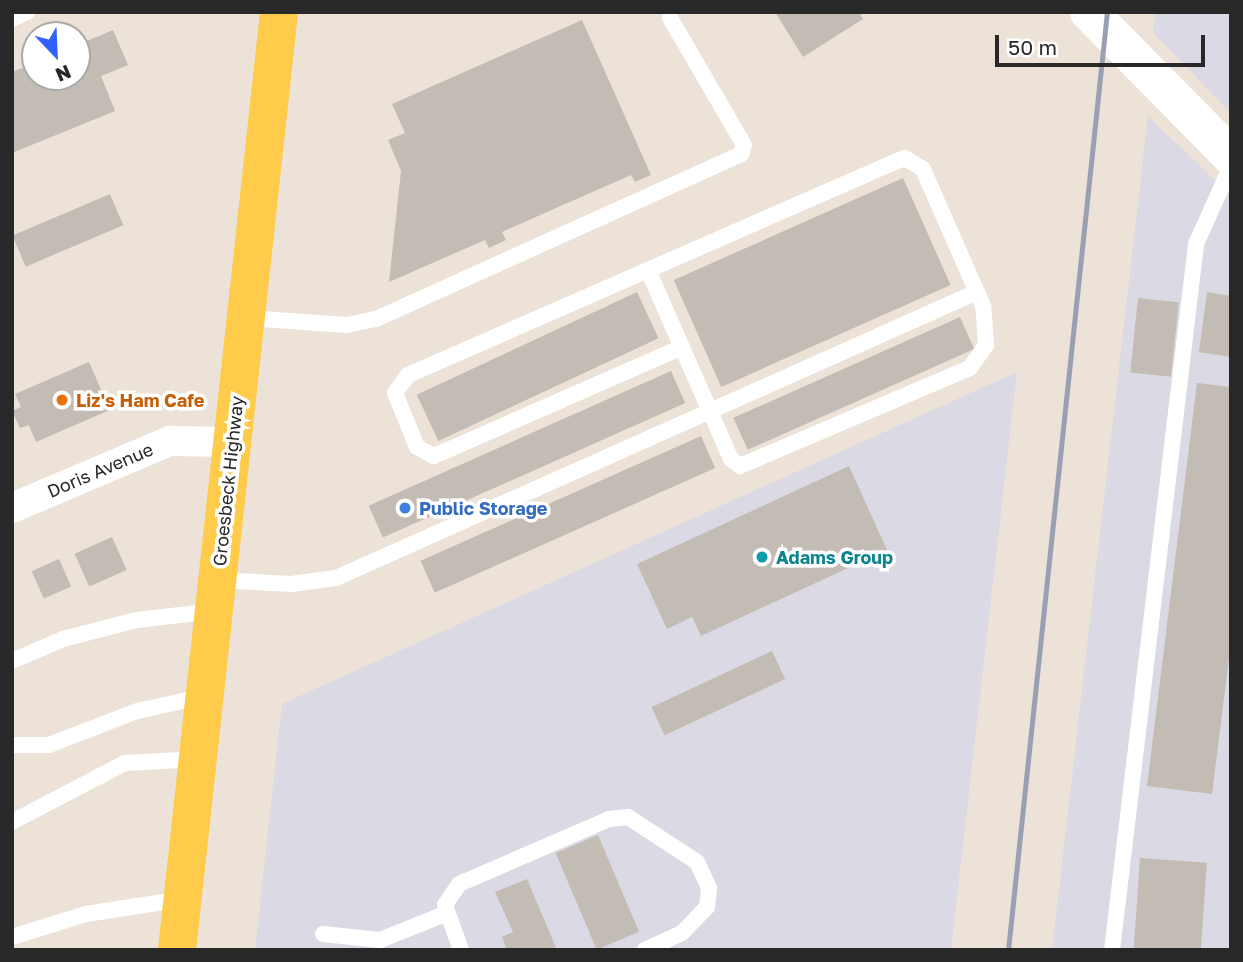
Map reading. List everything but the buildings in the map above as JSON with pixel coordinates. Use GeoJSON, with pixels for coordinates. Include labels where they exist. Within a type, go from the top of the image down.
{"type":"FeatureCollection","features":[{"type":"Feature","properties":{"kind":"main road","name":"Groesbeck Highway"},"geometry":{"type":"LineString","coordinates":[[177,950],[279,12]]}},
{"type":"Feature","properties":{"kind":"main road"},"geometry":{"type":"LineString","coordinates":[[1089,12],[1231,156]]}},
{"type":"Feature","properties":{"kind":"street","name":"Doris Avenue"},"geometry":{"type":"LineString","coordinates":[[12,508],[170,441],[232,442]]}},
{"type":"Feature","properties":{"kind":"lane"},"geometry":{"type":"LineString","coordinates":[[12,19],[27,12]]}},
{"type":"Feature","properties":{"kind":"lane"},"geometry":{"type":"LineString","coordinates":[[246,318],[347,325],[376,318],[741,154],[744,145],[670,18]]}},
{"type":"Feature","properties":{"kind":"lane"},"geometry":{"type":"LineString","coordinates":[[648,270],[682,347],[710,412],[731,459],[747,465],[970,368],[986,345],[977,292],[923,169],[905,159],[648,270],[408,375],[397,386],[396,400],[417,447],[434,456],[682,347]]}},
{"type":"Feature","properties":{"kind":"lane"},"geometry":{"type":"LineString","coordinates":[[1112,950],[1194,256],[1214,192],[1231,166]]}},
{"type":"Feature","properties":{"kind":"lane"},"geometry":{"type":"LineString","coordinates":[[12,662],[63,639],[215,596],[336,578],[977,292]]}},
{"type":"Feature","properties":{"kind":"lane"},"geometry":{"type":"LineString","coordinates":[[12,745],[49,745],[137,711],[205,696]]}},
{"type":"Feature","properties":{"kind":"lane"},"geometry":{"type":"LineString","coordinates":[[12,821],[125,763],[198,759]]}},
{"type":"Feature","properties":{"kind":"lane"},"geometry":{"type":"LineString","coordinates":[[323,934],[380,940],[445,914],[459,884],[608,819],[628,817],[697,862],[709,888],[707,907],[682,933],[645,950]]}},
{"type":"Feature","properties":{"kind":"lane"},"geometry":{"type":"LineString","coordinates":[[12,937],[86,914],[183,899]]}},
{"type":"Feature","properties":{"kind":"lane"},"geometry":{"type":"LineString","coordinates":[[445,914],[461,950]]}},
{"type":"Feature","properties":{"kind":"shaded area"},"geometry":{"type":"Polygon","coordinates":[[[1155,12],[1231,12],[1231,113],[1153,33],[1155,12]]]}},
{"type":"Feature","properties":{"kind":"shaded area"},"geometry":{"type":"Polygon","coordinates":[[[1148,116],[1231,196],[1231,950],[1052,950],[1148,116]]]}},
{"type":"Feature","properties":{"kind":"shaded area"},"geometry":{"type":"Polygon","coordinates":[[[1017,372],[951,950],[255,950],[282,704],[1017,372]]]}},
{"type":"Feature","properties":{"kind":"railway"},"geometry":{"type":"LineString","coordinates":[[1008,950],[1107,12]]}},
{"type":"Feature","properties":{"kind":"place","name":"Liz's Ham Cafe"},"geometry":{"type":"Point","coordinates":[62,400]}},
{"type":"Feature","properties":{"kind":"place","name":"Public Storage"},"geometry":{"type":"Point","coordinates":[405,508]}},
{"type":"Feature","properties":{"kind":"place","name":"Adams Group"},"geometry":{"type":"Point","coordinates":[762,557]}}]}
